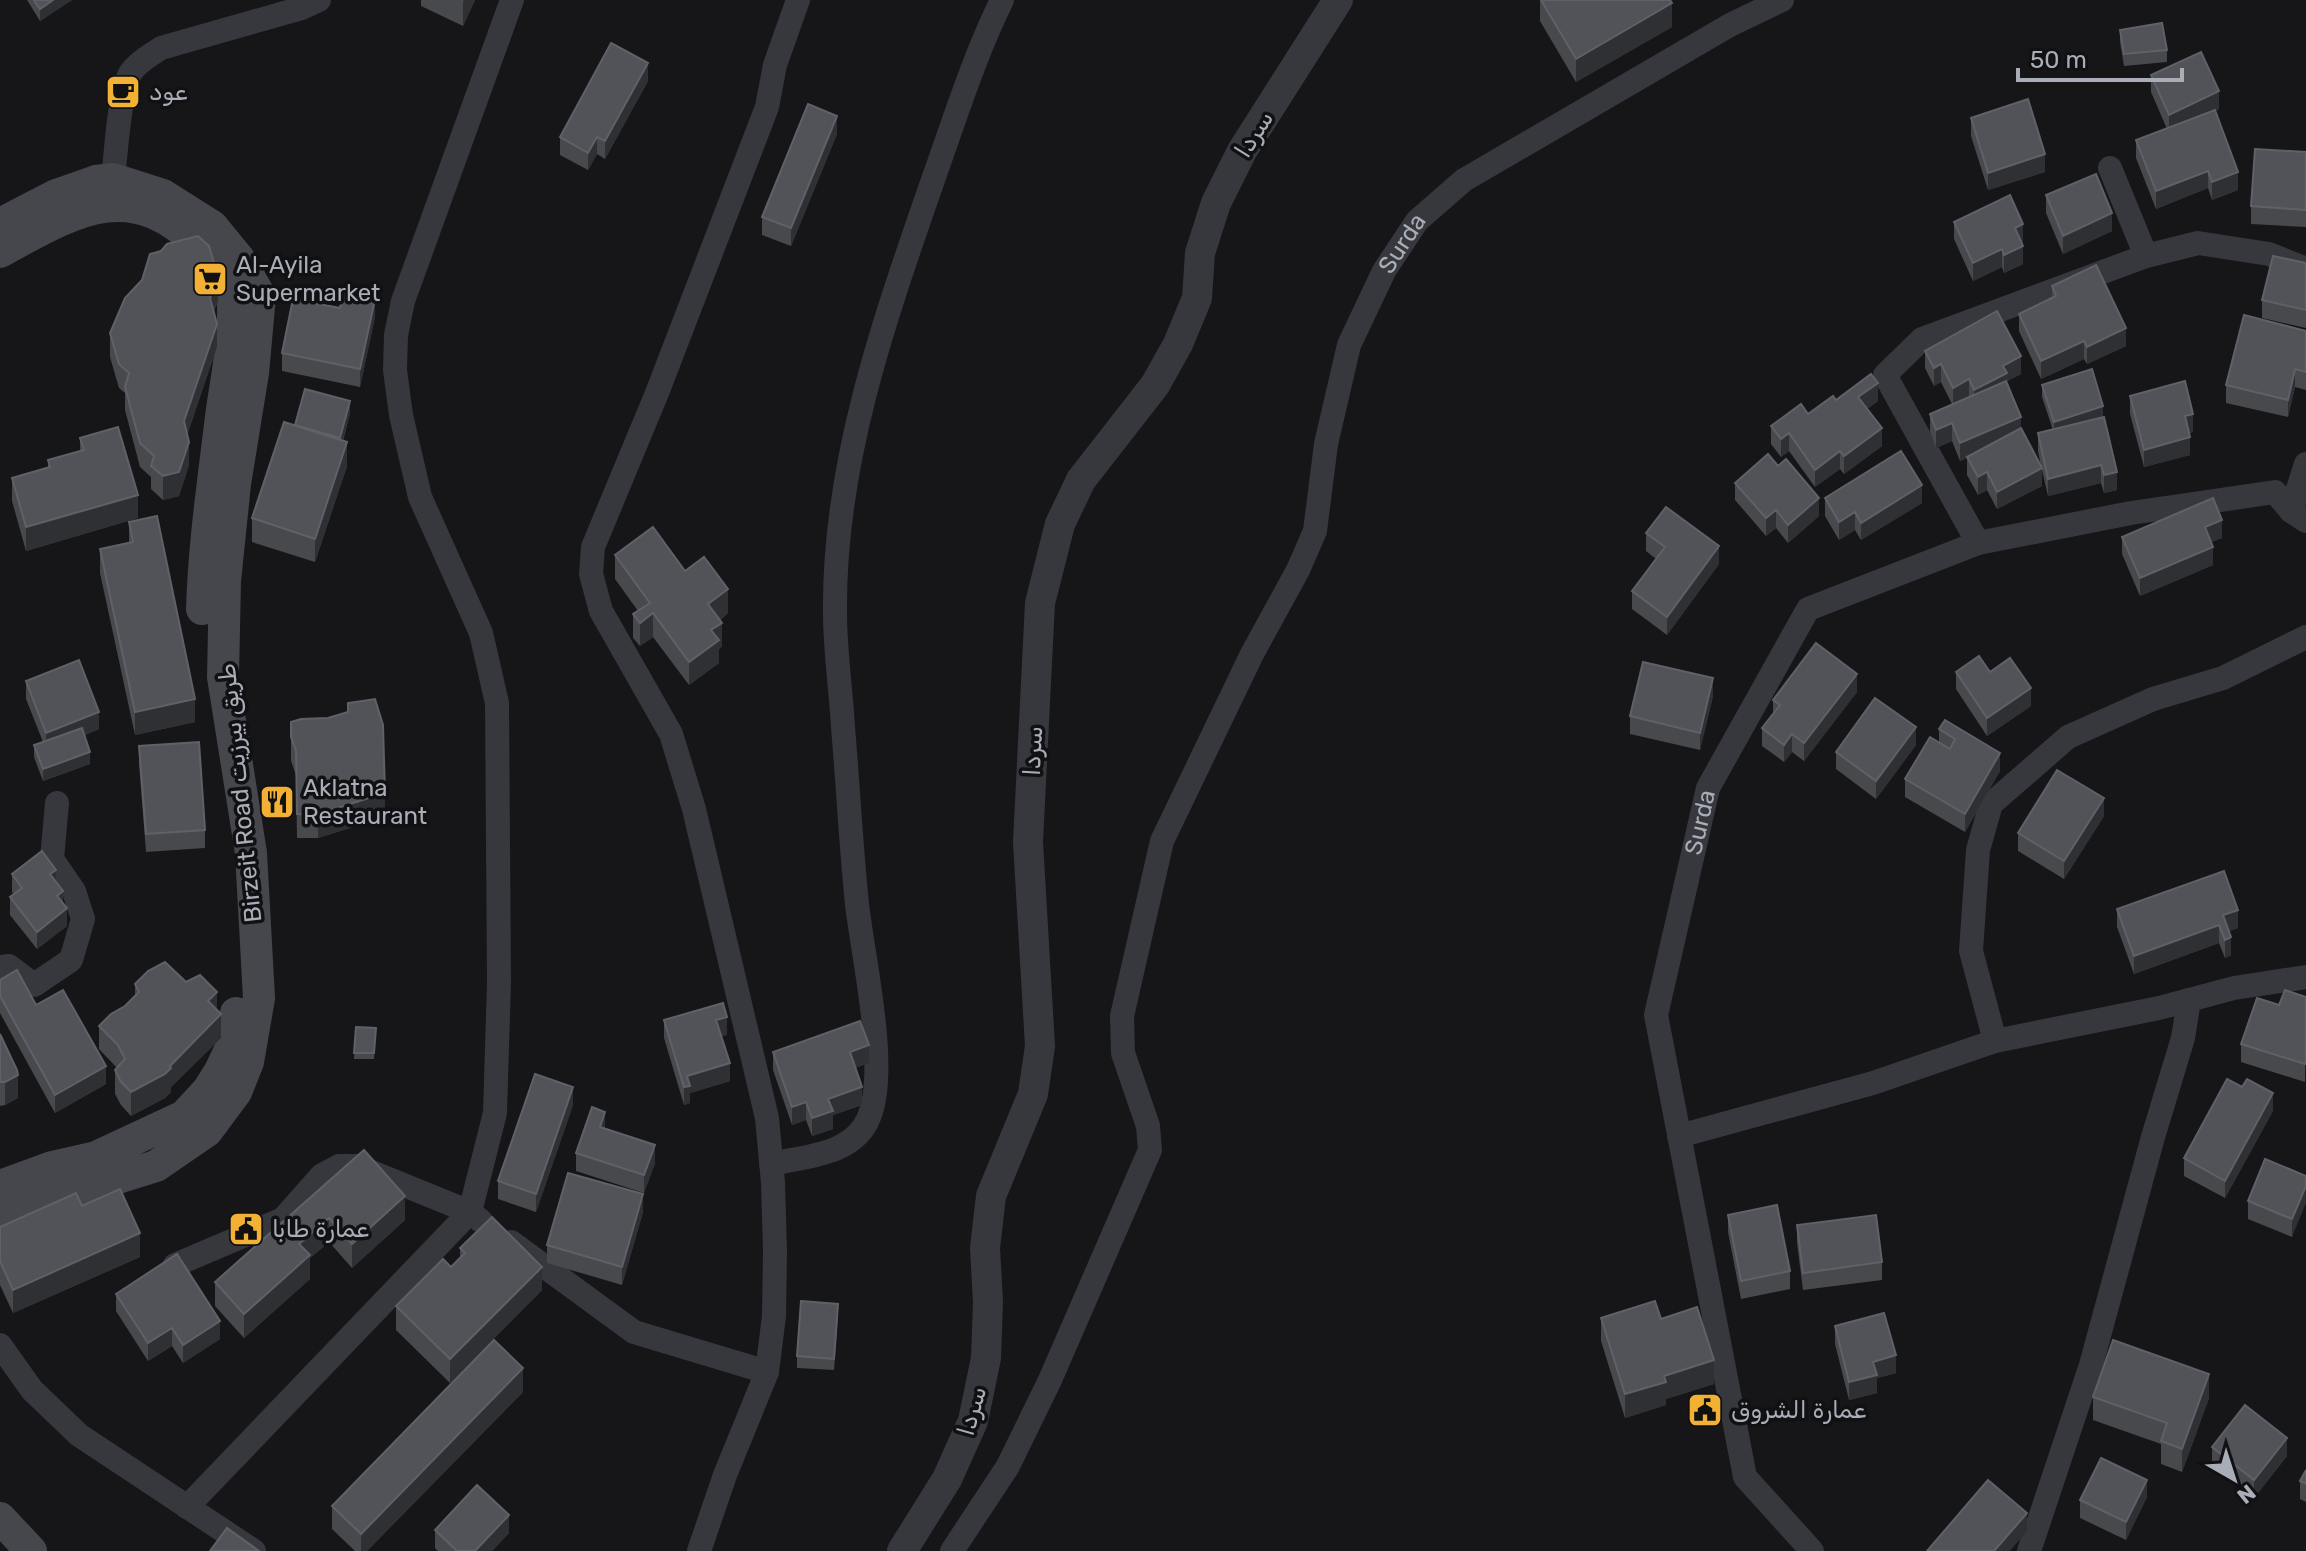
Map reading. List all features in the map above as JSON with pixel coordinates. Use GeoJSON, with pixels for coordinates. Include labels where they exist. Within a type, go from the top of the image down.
{"type":"FeatureCollection","features":[{"type":"Feature","properties":{"kind":"main road"},"geometry":{"type":"LineString","coordinates":[[0,224],[56,195],[96,181],[127,206],[145,210],[179,228],[219,269],[234,303],[210,503],[202,630],[204,672],[241,855],[235,1019],[230,1050],[208,1090],[184,1116],[96,1157],[52,1167],[0,1186]]}},
{"type":"Feature","properties":{"kind":"main road"},"geometry":{"type":"LineString","coordinates":[[0,252],[74,213],[96,207],[112,193]]}},
{"type":"Feature","properties":{"kind":"main road","name":"Birzeit Road طريق بيرزيت"},"geometry":{"type":"LineString","coordinates":[[0,1215],[156,1166],[207,1131],[225,1110],[248,1062],[259,998],[241,855]]}},
{"type":"Feature","properties":{"kind":"main road"},"geometry":{"type":"LineString","coordinates":[[0,1518],[31,1551]]}},
{"type":"Feature","properties":{"kind":"street"},"geometry":{"type":"LineString","coordinates":[[112,193],[125,89],[130,73],[143,60],[161,48],[302,8],[319,0]]}},
{"type":"Feature","properties":{"kind":"street"},"geometry":{"type":"LineString","coordinates":[[187,1507],[470,1212],[495,1113],[499,982],[497,703],[481,633],[420,497],[401,415],[395,370],[396,335],[403,301],[512,0]]}},
{"type":"Feature","properties":{"kind":"street"},"geometry":{"type":"LineString","coordinates":[[699,1551],[725,1475],[767,1372],[774,1316],[775,1251],[767,1118],[694,809],[671,734],[601,611],[591,574],[593,547],[657,393],[767,107],[775,65],[798,0]]}},
{"type":"Feature","properties":{"kind":"street"},"geometry":{"type":"LineString","coordinates":[[771,1164],[837,1150],[857,1138],[869,1117],[875,1094],[876,1051],[857,903],[835,614],[840,525],[861,404],[920,218],[984,37],[1002,0]]}},
{"type":"Feature","properties":{"kind":"street","name":"سردا"},"geometry":{"type":"LineString","coordinates":[[902,1551],[947,1479],[973,1421],[986,1358],[988,1302],[985,1248],[991,1196],[1033,1094],[1037,1070],[1040,1046],[1028,842],[1040,603],[1047,569],[1060,524],[1081,480],[1155,385],[1178,344],[1197,298],[1200,253],[1216,203],[1242,151],[1338,0]]}},
{"type":"Feature","properties":{"kind":"street","name":"Surda"},"geometry":{"type":"LineString","coordinates":[[952,1551],[1008,1466],[1050,1380],[1150,1150],[1148,1126],[1123,1053],[1122,1016],[1162,841],[1315,531],[1326,444],[1349,345],[1384,271],[1417,221],[1464,180],[1509,151],[1611,96],[1730,25],[1782,0]]}},
{"type":"Feature","properties":{"kind":"street"},"geometry":{"type":"LineString","coordinates":[[2110,168],[2146,256]]}},
{"type":"Feature","properties":{"kind":"street"},"geometry":{"type":"LineString","coordinates":[[1978,543],[1885,375],[1922,339],[2146,256],[2198,243],[2269,254],[2306,269]]}},
{"type":"Feature","properties":{"kind":"street"},"geometry":{"type":"LineString","coordinates":[[2299,516],[2306,464]]}},
{"type":"Feature","properties":{"kind":"street","name":"Surda"},"geometry":{"type":"LineString","coordinates":[[1812,1551],[1745,1477],[1656,1015],[1708,788],[1808,609],[1978,543],[2131,513],[2275,492],[2299,516]]}},
{"type":"Feature","properties":{"kind":"street"},"geometry":{"type":"LineString","coordinates":[[1995,1041],[1971,951],[1978,850],[1991,804],[2068,737],[2153,699],[2223,678],[2306,637]]}},
{"type":"Feature","properties":{"kind":"street"},"geometry":{"type":"LineString","coordinates":[[0,967],[9,966],[34,985],[71,960],[83,919],[74,891],[52,859],[57,803]]}},
{"type":"Feature","properties":{"kind":"street"},"geometry":{"type":"LineString","coordinates":[[1679,1136],[1873,1083],[1995,1041],[2234,988],[2306,977]]}},
{"type":"Feature","properties":{"kind":"street"},"geometry":{"type":"LineString","coordinates":[[2029,1551],[2091,1365],[2183,1038],[2189,1000]]}},
{"type":"Feature","properties":{"kind":"street"},"geometry":{"type":"LineString","coordinates":[[175,1265],[283,1219],[322,1175],[339,1166],[357,1166],[470,1212],[634,1332],[767,1372]]}},
{"type":"Feature","properties":{"kind":"street"},"geometry":{"type":"LineString","coordinates":[[0,1345],[32,1390],[79,1435],[254,1551]]}},
{"type":"Feature","properties":{"kind":"building"},"geometry":{"type":"Polygon","coordinates":[[[34,0],[53,0],[40,9],[34,0]]]}},
{"type":"Feature","properties":{"kind":"building"},"geometry":{"type":"Polygon","coordinates":[[[1541,0],[1670,0],[1672,3],[1576,59],[1541,0]]]}},
{"type":"Feature","properties":{"kind":"building"},"geometry":{"type":"Polygon","coordinates":[[[2162,23],[2167,50],[2124,54],[2120,30],[2162,23]]]}},
{"type":"Feature","properties":{"kind":"building"},"geometry":{"type":"Polygon","coordinates":[[[611,43],[648,63],[605,141],[597,137],[588,153],[560,137],[611,43]]]}},
{"type":"Feature","properties":{"kind":"building"},"geometry":{"type":"Polygon","coordinates":[[[2201,52],[2219,91],[2169,115],[2151,75],[2201,52]]]}},
{"type":"Feature","properties":{"kind":"building"},"geometry":{"type":"Polygon","coordinates":[[[2028,99],[2045,154],[1988,173],[1971,118],[2028,99]]]}},
{"type":"Feature","properties":{"kind":"building"},"geometry":{"type":"Polygon","coordinates":[[[808,104],[837,116],[791,228],[762,217],[808,104]]]}},
{"type":"Feature","properties":{"kind":"building"},"geometry":{"type":"Polygon","coordinates":[[[2215,110],[2238,172],[2212,182],[2208,171],[2156,191],[2136,140],[2215,110]]]}},
{"type":"Feature","properties":{"kind":"building"},"geometry":{"type":"Polygon","coordinates":[[[2255,149],[2306,152],[2306,210],[2251,206],[2255,149]]]}},
{"type":"Feature","properties":{"kind":"building"},"geometry":{"type":"Polygon","coordinates":[[[2096,174],[2112,213],[2063,236],[2046,195],[2096,174]]]}},
{"type":"Feature","properties":{"kind":"building"},"geometry":{"type":"Polygon","coordinates":[[[2010,195],[2023,224],[2015,228],[2023,246],[2004,255],[2002,249],[1973,263],[1954,222],[2010,195]]]}},
{"type":"Feature","properties":{"kind":"building"},"geometry":{"type":"Polygon","coordinates":[[[198,236],[209,246],[218,277],[210,298],[217,324],[184,421],[189,442],[179,472],[163,476],[151,466],[154,456],[140,443],[125,387],[129,373],[119,364],[110,333],[125,298],[142,280],[150,254],[161,251],[167,244],[198,236]]]}},
{"type":"Feature","properties":{"kind":"building"},"geometry":{"type":"Polygon","coordinates":[[[2273,256],[2306,263],[2306,310],[2262,300],[2273,256]]]}},
{"type":"Feature","properties":{"kind":"building"},"geometry":{"type":"Polygon","coordinates":[[[2096,265],[2126,328],[2087,347],[2084,341],[2041,361],[2019,314],[2056,296],[2052,286],[2096,265]]]}},
{"type":"Feature","properties":{"kind":"building"},"geometry":{"type":"Polygon","coordinates":[[[343,293],[375,299],[360,369],[282,353],[293,299],[340,308],[343,293]]]}},
{"type":"Feature","properties":{"kind":"building"},"geometry":{"type":"Polygon","coordinates":[[[1997,311],[2021,356],[2003,366],[2007,373],[1974,390],[1969,379],[1953,388],[1941,364],[1934,368],[1925,351],[1997,311]]]}},
{"type":"Feature","properties":{"kind":"building"},"geometry":{"type":"Polygon","coordinates":[[[2244,315],[2306,331],[2306,372],[2295,369],[2288,400],[2226,385],[2244,315]]]}},
{"type":"Feature","properties":{"kind":"building"},"geometry":{"type":"Polygon","coordinates":[[[2092,369],[2103,406],[2054,422],[2042,385],[2092,369]]]}},
{"type":"Feature","properties":{"kind":"building"},"geometry":{"type":"Polygon","coordinates":[[[1871,374],[1878,383],[1858,397],[1882,428],[1844,456],[1840,451],[1815,470],[1789,433],[1781,439],[1771,426],[1801,404],[1808,414],[1833,396],[1836,400],[1871,374]]]}},
{"type":"Feature","properties":{"kind":"building"},"geometry":{"type":"Polygon","coordinates":[[[2006,381],[2021,417],[1960,443],[1952,423],[1936,430],[1930,414],[2006,381]]]}},
{"type":"Feature","properties":{"kind":"building"},"geometry":{"type":"Polygon","coordinates":[[[2185,381],[2193,414],[2185,416],[2190,437],[2144,450],[2130,396],[2185,381]]]}},
{"type":"Feature","properties":{"kind":"building"},"geometry":{"type":"Polygon","coordinates":[[[305,389],[350,401],[340,438],[295,425],[305,389]]]}},
{"type":"Feature","properties":{"kind":"building"},"geometry":{"type":"Polygon","coordinates":[[[2104,417],[2117,472],[2104,475],[2101,465],[2048,479],[2038,433],[2104,417]]]}},
{"type":"Feature","properties":{"kind":"building"},"geometry":{"type":"Polygon","coordinates":[[[284,422],[347,442],[315,539],[252,518],[284,422]]]}},
{"type":"Feature","properties":{"kind":"building"},"geometry":{"type":"Polygon","coordinates":[[[118,427],[138,495],[26,527],[12,478],[50,467],[48,460],[84,450],[80,438],[118,427]]]}},
{"type":"Feature","properties":{"kind":"building"},"geometry":{"type":"Polygon","coordinates":[[[2021,428],[2042,468],[1997,492],[1987,472],[1978,477],[1967,457],[2021,428]]]}},
{"type":"Feature","properties":{"kind":"building"},"geometry":{"type":"Polygon","coordinates":[[[1901,451],[1922,485],[1861,523],[1855,512],[1839,522],[1825,498],[1901,451]]]}},
{"type":"Feature","properties":{"kind":"building"},"geometry":{"type":"Polygon","coordinates":[[[1768,454],[1778,466],[1786,459],[1819,498],[1788,525],[1776,510],[1766,518],[1735,483],[1768,454]]]}},
{"type":"Feature","properties":{"kind":"building"},"geometry":{"type":"Polygon","coordinates":[[[2213,498],[2222,520],[2205,527],[2213,547],[2140,578],[2122,537],[2213,498]]]}},
{"type":"Feature","properties":{"kind":"building"},"geometry":{"type":"Polygon","coordinates":[[[1666,507],[1719,546],[1667,617],[1632,591],[1665,547],[1646,533],[1666,507]]]}},
{"type":"Feature","properties":{"kind":"building"},"geometry":{"type":"Polygon","coordinates":[[[157,516],[195,699],[135,712],[100,549],[133,542],[129,522],[157,516]]]}},
{"type":"Feature","properties":{"kind":"building"},"geometry":{"type":"Polygon","coordinates":[[[653,527],[685,571],[704,557],[728,589],[708,604],[722,623],[711,630],[719,640],[689,662],[653,613],[640,623],[633,614],[650,603],[615,555],[653,527]]]}},
{"type":"Feature","properties":{"kind":"building"},"geometry":{"type":"Polygon","coordinates":[[[1816,643],[1857,674],[1804,743],[1792,734],[1784,745],[1762,728],[1780,705],[1773,700],[1816,643]]]}},
{"type":"Feature","properties":{"kind":"building"},"geometry":{"type":"Polygon","coordinates":[[[1979,656],[1990,672],[2010,658],[2031,688],[1987,718],[1956,672],[1979,656]]]}},
{"type":"Feature","properties":{"kind":"building"},"geometry":{"type":"Polygon","coordinates":[[[79,660],[99,712],[46,733],[26,681],[79,660]]]}},
{"type":"Feature","properties":{"kind":"building"},"geometry":{"type":"Polygon","coordinates":[[[1643,662],[1713,678],[1700,733],[1630,716],[1643,662]]]}},
{"type":"Feature","properties":{"kind":"building"},"geometry":{"type":"Polygon","coordinates":[[[1875,698],[1916,727],[1876,781],[1836,752],[1875,698]]]}},
{"type":"Feature","properties":{"kind":"building"},"geometry":{"type":"Polygon","coordinates":[[[375,699],[383,725],[385,793],[318,814],[297,814],[296,751],[291,737],[291,722],[328,718],[348,712],[348,703],[375,699]]]}},
{"type":"Feature","properties":{"kind":"building"},"geometry":{"type":"Polygon","coordinates":[[[1945,720],[2000,753],[1965,814],[1905,779],[1930,737],[1950,749],[1955,739],[1939,729],[1945,720]]]}},
{"type":"Feature","properties":{"kind":"building"},"geometry":{"type":"Polygon","coordinates":[[[82,728],[90,752],[43,769],[34,745],[82,728]]]}},
{"type":"Feature","properties":{"kind":"building"},"geometry":{"type":"Polygon","coordinates":[[[199,742],[205,830],[146,834],[139,746],[199,742]]]}},
{"type":"Feature","properties":{"kind":"building"},"geometry":{"type":"Polygon","coordinates":[[[2057,770],[2104,798],[2064,861],[2018,833],[2057,770]]]}},
{"type":"Feature","properties":{"kind":"building"},"geometry":{"type":"Polygon","coordinates":[[[42,851],[56,870],[50,874],[63,891],[57,896],[67,908],[37,932],[10,897],[22,888],[12,874],[42,851]]]}},
{"type":"Feature","properties":{"kind":"building"},"geometry":{"type":"Polygon","coordinates":[[[2224,871],[2238,910],[2223,915],[2231,937],[2225,940],[2219,925],[2134,956],[2117,909],[2224,871]]]}},
{"type":"Feature","properties":{"kind":"building"},"geometry":{"type":"Polygon","coordinates":[[[165,962],[186,982],[200,975],[217,992],[208,1001],[221,1014],[165,1074],[131,1092],[115,1070],[125,1059],[118,1045],[99,1026],[139,992],[135,984],[148,971],[165,962]]]}},
{"type":"Feature","properties":{"kind":"building"},"geometry":{"type":"Polygon","coordinates":[[[17,970],[36,1005],[63,990],[106,1066],[55,1095],[0,996],[0,980],[17,970]]]}},
{"type":"Feature","properties":{"kind":"building"},"geometry":{"type":"Polygon","coordinates":[[[2285,990],[2306,997],[2305,1064],[2241,1044],[2257,998],[2279,1005],[2285,990]]]}},
{"type":"Feature","properties":{"kind":"building"},"geometry":{"type":"Polygon","coordinates":[[[723,1003],[727,1017],[716,1020],[730,1063],[687,1076],[690,1086],[684,1087],[664,1020],[723,1003]]]}},
{"type":"Feature","properties":{"kind":"building"},"geometry":{"type":"Polygon","coordinates":[[[860,1021],[869,1045],[850,1052],[862,1087],[828,1099],[833,1111],[812,1118],[806,1102],[792,1107],[773,1052],[860,1021]]]}},
{"type":"Feature","properties":{"kind":"building"},"geometry":{"type":"Polygon","coordinates":[[[356,1027],[376,1028],[374,1053],[354,1053],[356,1027]]]}},
{"type":"Feature","properties":{"kind":"building"},"geometry":{"type":"Polygon","coordinates":[[[0,1034],[18,1075],[5,1082],[0,1082],[0,1034]]]}},
{"type":"Feature","properties":{"kind":"building"},"geometry":{"type":"Polygon","coordinates":[[[535,1074],[573,1087],[536,1194],[498,1181],[535,1074]]]}},
{"type":"Feature","properties":{"kind":"building"},"geometry":{"type":"Polygon","coordinates":[[[2227,1079],[2242,1087],[2247,1079],[2273,1093],[2225,1181],[2184,1158],[2227,1079]]]}},
{"type":"Feature","properties":{"kind":"building"},"geometry":{"type":"Polygon","coordinates":[[[592,1107],[605,1112],[600,1127],[655,1145],[644,1175],[576,1153],[592,1107]]]}},
{"type":"Feature","properties":{"kind":"building"},"geometry":{"type":"Polygon","coordinates":[[[364,1150],[405,1196],[352,1244],[329,1218],[299,1244],[310,1255],[244,1314],[215,1282],[364,1150]]]}},
{"type":"Feature","properties":{"kind":"building"},"geometry":{"type":"Polygon","coordinates":[[[2265,1159],[2306,1176],[2306,1186],[2292,1219],[2248,1201],[2265,1159]]]}},
{"type":"Feature","properties":{"kind":"building"},"geometry":{"type":"Polygon","coordinates":[[[568,1173],[643,1194],[622,1267],[547,1245],[568,1173]]]}},
{"type":"Feature","properties":{"kind":"building"},"geometry":{"type":"Polygon","coordinates":[[[120,1189],[140,1233],[13,1290],[0,1261],[0,1227],[76,1193],[82,1206],[120,1189]]]}},
{"type":"Feature","properties":{"kind":"building"},"geometry":{"type":"Polygon","coordinates":[[[1777,1205],[1790,1271],[1741,1281],[1728,1215],[1777,1205]]]}},
{"type":"Feature","properties":{"kind":"building"},"geometry":{"type":"Polygon","coordinates":[[[1876,1215],[1882,1262],[1803,1273],[1797,1225],[1876,1215]]]}},
{"type":"Feature","properties":{"kind":"building"},"geometry":{"type":"Polygon","coordinates":[[[492,1217],[542,1267],[450,1359],[396,1306],[443,1259],[451,1267],[465,1253],[460,1248],[492,1217]]]}},
{"type":"Feature","properties":{"kind":"building"},"geometry":{"type":"Polygon","coordinates":[[[177,1254],[220,1321],[183,1345],[172,1328],[148,1343],[116,1294],[177,1254]]]}},
{"type":"Feature","properties":{"kind":"building"},"geometry":{"type":"Polygon","coordinates":[[[801,1301],[838,1304],[834,1359],[797,1356],[801,1301]]]}},
{"type":"Feature","properties":{"kind":"building"},"geometry":{"type":"Polygon","coordinates":[[[1655,1301],[1661,1319],[1697,1307],[1714,1360],[1664,1376],[1666,1382],[1625,1394],[1601,1318],[1655,1301]]]}},
{"type":"Feature","properties":{"kind":"building"},"geometry":{"type":"Polygon","coordinates":[[[1884,1313],[1896,1355],[1873,1362],[1877,1375],[1849,1382],[1835,1326],[1884,1313]]]}},
{"type":"Feature","properties":{"kind":"building"},"geometry":{"type":"Polygon","coordinates":[[[494,1340],[523,1368],[361,1534],[332,1506],[494,1340]]]}},
{"type":"Feature","properties":{"kind":"building"},"geometry":{"type":"Polygon","coordinates":[[[2113,1340],[2209,1374],[2182,1449],[2161,1441],[2167,1423],[2093,1397],[2113,1340]]]}},
{"type":"Feature","properties":{"kind":"building"},"geometry":{"type":"Polygon","coordinates":[[[2245,1405],[2287,1438],[2254,1480],[2212,1447],[2245,1405]]]}},
{"type":"Feature","properties":{"kind":"building"},"geometry":{"type":"Polygon","coordinates":[[[2101,1458],[2147,1480],[2126,1522],[2080,1500],[2101,1458]]]}},
{"type":"Feature","properties":{"kind":"building"},"geometry":{"type":"Polygon","coordinates":[[[2306,1470],[2306,1484],[2300,1481],[2306,1470]]]}},
{"type":"Feature","properties":{"kind":"building"},"geometry":{"type":"Polygon","coordinates":[[[1988,1480],[2027,1513],[1994,1551],[1927,1551],[1988,1480]]]}},
{"type":"Feature","properties":{"kind":"building"},"geometry":{"type":"Polygon","coordinates":[[[477,1485],[509,1515],[475,1551],[457,1551],[435,1530],[477,1485]]]}},
{"type":"Feature","properties":{"kind":"building"},"geometry":{"type":"Polygon","coordinates":[[[227,1528],[259,1551],[210,1551],[227,1528]]]}},
{"type":"Feature","properties":{"kind":"place","name":"عود"},"geometry":{"type":"Point","coordinates":[123,92]}},
{"type":"Feature","properties":{"kind":"place","name":"Al-Ayila Supermarket"},"geometry":{"type":"Point","coordinates":[210,279]}},
{"type":"Feature","properties":{"kind":"place","name":"Aklatna Restaurant"},"geometry":{"type":"Point","coordinates":[277,802]}},
{"type":"Feature","properties":{"kind":"place","name":"عمارة طابا"},"geometry":{"type":"Point","coordinates":[246,1229]}},
{"type":"Feature","properties":{"kind":"place","name":"عمارة الشروق"},"geometry":{"type":"Point","coordinates":[1705,1410]}}]}
